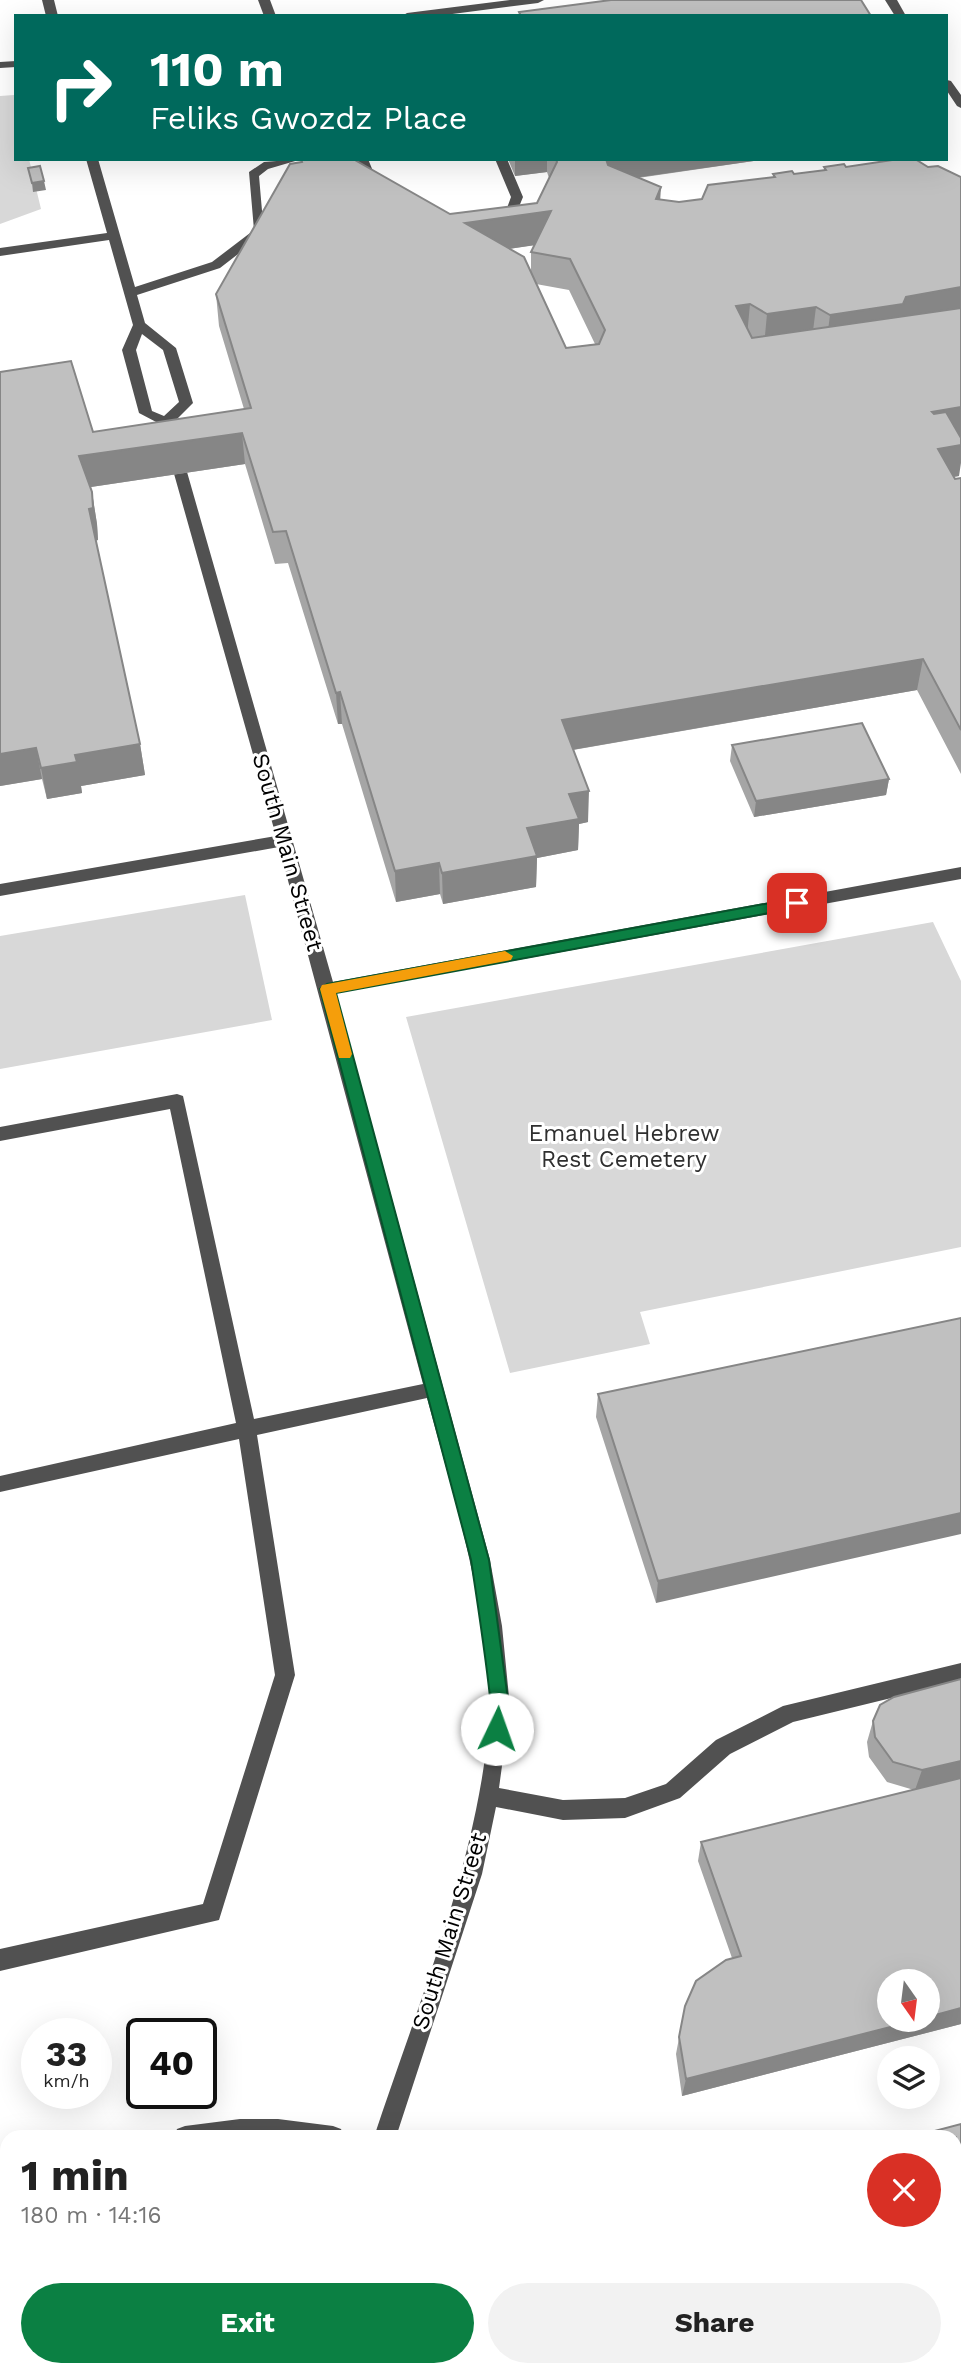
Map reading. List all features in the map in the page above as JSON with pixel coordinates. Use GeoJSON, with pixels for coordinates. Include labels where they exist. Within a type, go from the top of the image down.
{"type":"FeatureCollection","features":[{"type":"Feature","properties":{"kind":"street"},"geometry":{"type":"LineString","coordinates":[[435,14],[474,4],[538,0]]}},
{"type":"Feature","properties":{"kind":"street"},"geometry":{"type":"LineString","coordinates":[[948,84],[961,104]]}},
{"type":"Feature","properties":{"kind":"street"},"geometry":{"type":"LineString","coordinates":[[93,161],[139,325],[169,348],[186,403],[166,422],[146,413],[129,349],[139,325]]}},
{"type":"Feature","properties":{"kind":"street"},"geometry":{"type":"LineString","coordinates":[[130,293],[216,265],[260,231],[253,175],[264,166],[287,161]]}},
{"type":"Feature","properties":{"kind":"street"},"geometry":{"type":"LineString","coordinates":[[363,161],[369,177],[387,198]]}},
{"type":"Feature","properties":{"kind":"street"},"geometry":{"type":"LineString","coordinates":[[484,229],[508,221],[517,197],[502,161]]}},
{"type":"Feature","properties":{"kind":"street"},"geometry":{"type":"LineString","coordinates":[[0,252],[114,236]]}},
{"type":"Feature","properties":{"kind":"street","name":"South Main Street"},"geometry":{"type":"LineString","coordinates":[[166,422],[327,989],[480,1560],[492,1626],[500,1707],[488,1796],[471,1874],[387,2130]]}},
{"type":"Feature","properties":{"kind":"street"},"geometry":{"type":"LineString","coordinates":[[0,890],[284,840]]}},
{"type":"Feature","properties":{"kind":"street"},"geometry":{"type":"LineString","coordinates":[[327,989],[961,873]]}},
{"type":"Feature","properties":{"kind":"street"},"geometry":{"type":"LineString","coordinates":[[0,1134],[177,1101],[247,1429],[285,1675],[211,1913],[0,1960]]}},
{"type":"Feature","properties":{"kind":"street"},"geometry":{"type":"LineString","coordinates":[[0,1484],[435,1390]]}},
{"type":"Feature","properties":{"kind":"street"},"geometry":{"type":"LineString","coordinates":[[488,1796],[563,1810],[625,1808],[673,1791],[723,1748],[790,1713],[961,1672]]}},
{"type":"Feature","properties":{"kind":"street"},"geometry":{"type":"LineString","coordinates":[[253,2130],[283,2130]]}},
{"type":"Feature","properties":{"kind":"green space"},"geometry":{"type":"Polygon","coordinates":[[[14,95],[14,161],[29,161],[41,209],[0,224],[0,96],[14,95]]]}},
{"type":"Feature","properties":{"kind":"green space"},"geometry":{"type":"Polygon","coordinates":[[[245,895],[272,1020],[0,1069],[0,936],[245,895]]]}},
{"type":"Feature","properties":{"kind":"green space","name":"Emanuel Hebrew Rest Cemetery"},"geometry":{"type":"Polygon","coordinates":[[[933,922],[961,981],[961,1247],[640,1312],[650,1344],[510,1373],[406,1017],[933,922]]]}},
{"type":"Feature","properties":{"kind":"building"},"geometry":{"type":"Polygon","coordinates":[[[611,0],[861,0],[870,14],[520,14],[519,12],[611,0]]]}},
{"type":"Feature","properties":{"kind":"building"},"geometry":{"type":"Polygon","coordinates":[[[302,161],[357,161],[450,214],[537,203],[557,161],[607,161],[608,165],[661,187],[656,199],[679,202],[702,199],[708,185],[775,177],[773,174],[792,171],[794,174],[826,170],[824,167],[844,164],[846,167],[886,161],[918,161],[928,167],[938,166],[961,177],[961,287],[906,297],[903,304],[830,315],[816,307],[767,314],[750,304],[736,306],[752,338],[961,308],[961,407],[932,412],[946,412],[961,438],[961,445],[938,449],[955,479],[961,478],[961,730],[923,659],[562,720],[589,791],[569,794],[579,819],[527,828],[537,856],[442,873],[439,863],[395,871],[340,692],[336,693],[286,531],[273,532],[242,433],[79,456],[92,492],[93,508],[89,509],[140,744],[75,755],[77,762],[41,768],[36,748],[0,754],[0,372],[71,361],[93,432],[251,408],[216,294],[290,164],[302,161]],[[551,211],[465,223],[524,257],[566,348],[599,344],[605,330],[570,259],[531,252],[551,211]]]}},
{"type":"Feature","properties":{"kind":"building"},"geometry":{"type":"Polygon","coordinates":[[[40,166],[44,181],[32,183],[28,168],[40,166]]]}},
{"type":"Feature","properties":{"kind":"building"},"geometry":{"type":"Polygon","coordinates":[[[862,723],[889,779],[756,801],[732,745],[862,723]]]}},
{"type":"Feature","properties":{"kind":"building"},"geometry":{"type":"Polygon","coordinates":[[[961,1318],[961,1513],[658,1581],[598,1394],[961,1318]]]}},
{"type":"Feature","properties":{"kind":"building"},"geometry":{"type":"Polygon","coordinates":[[[961,1679],[961,1761],[922,1770],[893,1762],[875,1737],[873,1721],[880,1705],[894,1697],[961,1679]]]}},
{"type":"Feature","properties":{"kind":"building"},"geometry":{"type":"Polygon","coordinates":[[[961,1778],[961,2008],[940,2014],[940,1969],[877,1969],[877,2030],[686,2079],[679,2037],[685,2006],[696,1981],[726,1960],[741,1956],[701,1842],[961,1778]]]}},
{"type":"Feature","properties":{"kind":"building"},"geometry":{"type":"Polygon","coordinates":[[[961,2124],[961,2130],[938,2130],[961,2124]]]}},
{"type":"Feature","properties":{"kind":"slow traffic"},"geometry":{"type":"LineString","coordinates":[[345,1054],[327,989],[505,956]]}},
{"type":"Feature","properties":{"kind":"route"},"geometry":{"type":"LineString","coordinates":[[497,1729],[500,1707],[495,1653],[480,1560],[327,989],[797,903]]}}]}
